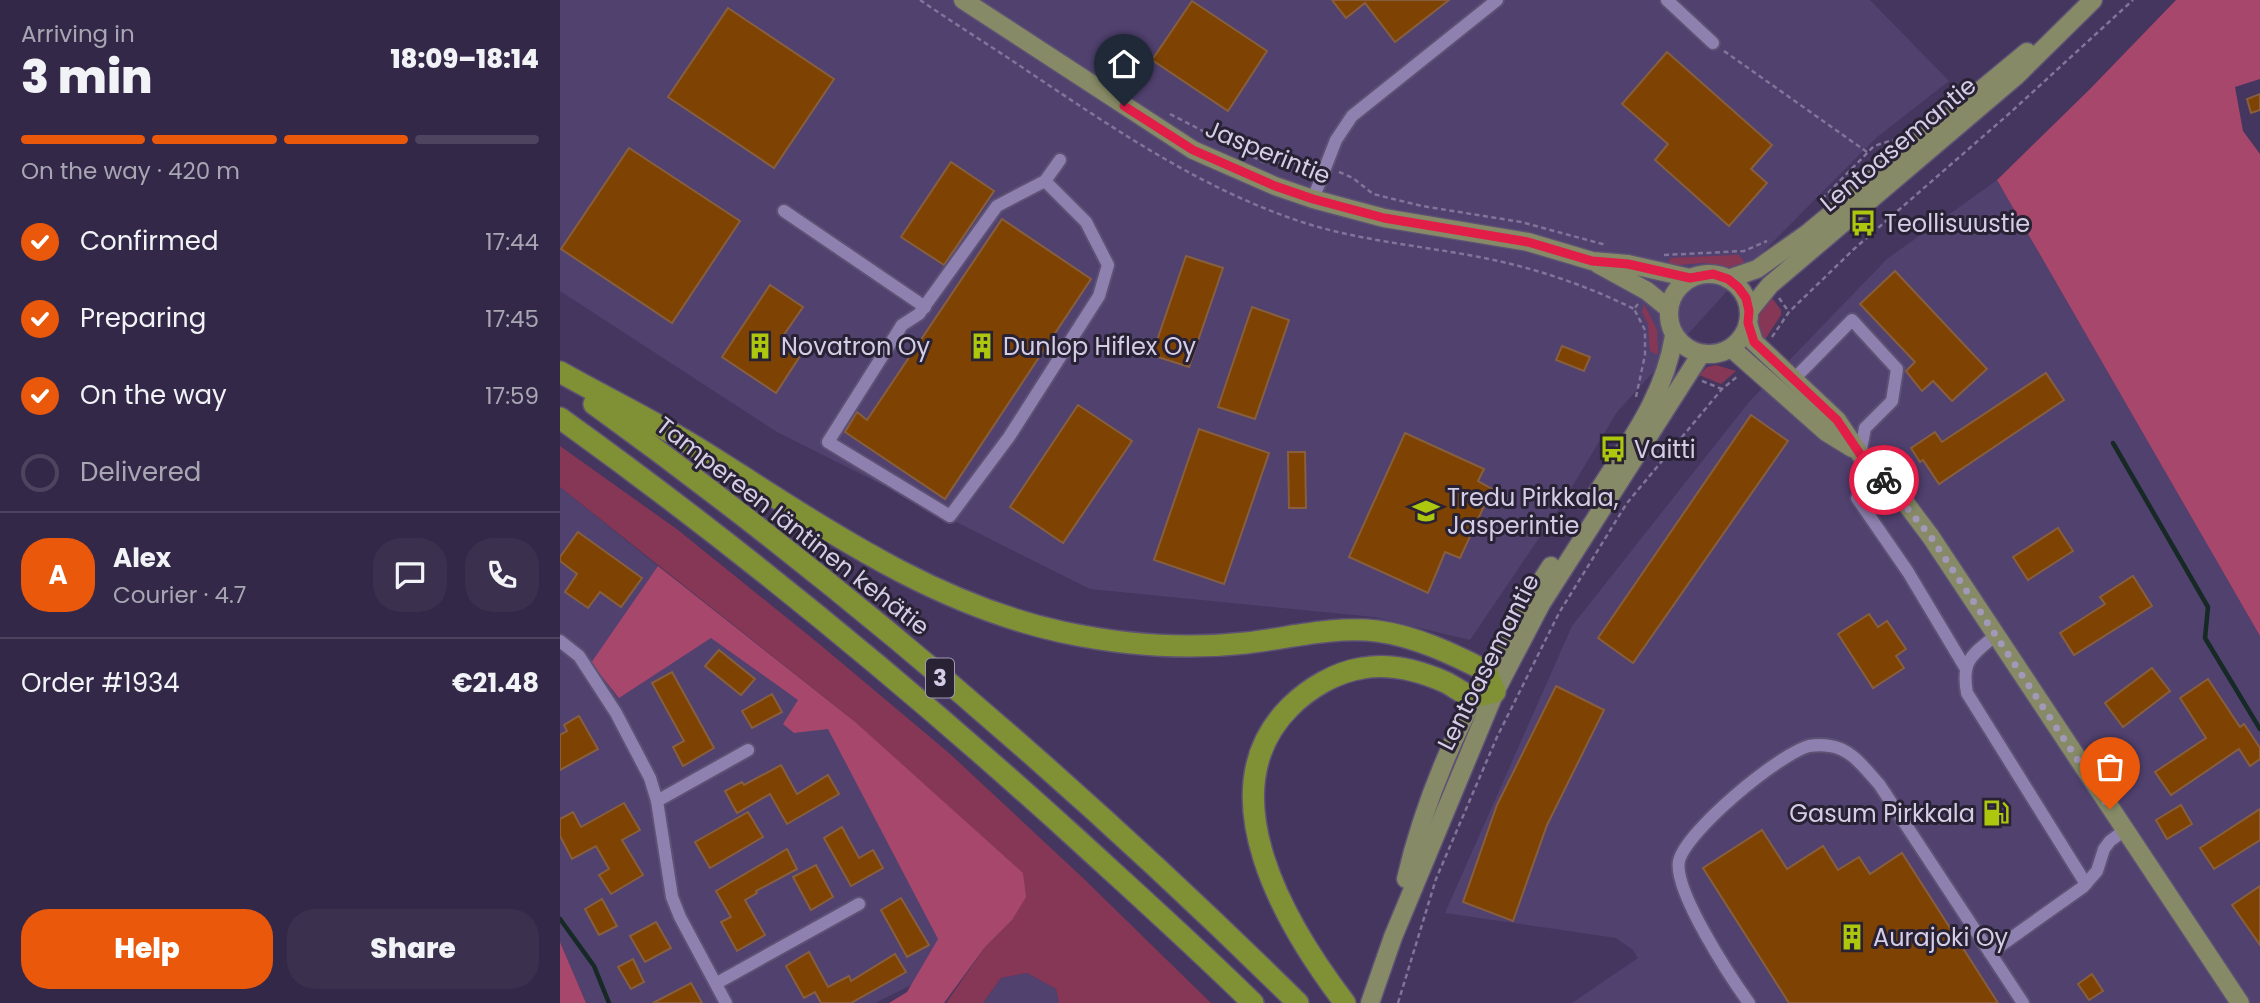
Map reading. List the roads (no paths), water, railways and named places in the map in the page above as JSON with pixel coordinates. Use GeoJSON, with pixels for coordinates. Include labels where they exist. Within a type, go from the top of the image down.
{"type":"FeatureCollection","features":[{"type":"Feature","properties":{"kind":"highway"},"geometry":{"type":"LineString","coordinates":[[560,372],[697,448],[870,557],[974,605],[1018,621],[1099,640],[1170,647],[1246,643],[1351,630],[1379,631],[1418,641],[1486,671],[1495,692],[1473,696],[1447,683],[1403,668],[1364,667],[1328,679],[1295,702],[1270,732],[1262,751],[1253,788],[1252,807],[1256,833],[1264,859],[1305,943],[1345,1003]]}},
{"type":"Feature","properties":{"kind":"highway","name":"Tampereen läntinen kehätie"},"geometry":{"type":"LineString","coordinates":[[560,379],[755,526],[896,640],[1050,772],[1221,927],[1298,1003]]}},
{"type":"Feature","properties":{"kind":"highway","name":"3"},"geometry":{"type":"LineString","coordinates":[[560,418],[740,552],[876,664],[1019,786],[1253,1003]]}},
{"type":"Feature","properties":{"kind":"highway"},"geometry":{"type":"LineString","coordinates":[[1206,957],[1241,1003]]}},
{"type":"Feature","properties":{"kind":"main road","name":"Jasperintie"},"geometry":{"type":"LineString","coordinates":[[963,0],[1193,150],[1275,186],[1384,218],[1528,242],[1592,261],[1628,264],[1690,278]]}},
{"type":"Feature","properties":{"kind":"main road","name":"Lentoasemantie"},"geometry":{"type":"LineString","coordinates":[[1748,317],[1770,285],[2015,77],[2093,0]]}},
{"type":"Feature","properties":{"kind":"main road","name":"Lentoasemantie"},"geometry":{"type":"LineString","coordinates":[[1728,279],[1757,269],[1808,233],[2006,67],[2078,14]]}},
{"type":"Feature","properties":{"kind":"main road","name":"Jasperintie"},"geometry":{"type":"LineString","coordinates":[[1592,261],[1647,291],[1668,309]]}},
{"type":"Feature","properties":{"kind":"main road"},"geometry":{"type":"LineString","coordinates":[[1748,317],[1744,333],[1731,348],[1712,355],[1691,351],[1674,336],[1668,309],[1672,296],[1690,278],[1713,274],[1728,279],[1746,298],[1755,357],[1826,432],[1860,454]]}},
{"type":"Feature","properties":{"kind":"main road","name":"Lentoasemantie"},"geometry":{"type":"LineString","coordinates":[[1393,937],[1409,869],[1434,789],[1473,696],[1530,599],[1641,426],[1669,364],[1674,336]]}},
{"type":"Feature","properties":{"kind":"main road"},"geometry":{"type":"LineString","coordinates":[[1731,348],[1755,357],[1793,380],[1837,420],[1860,454],[1925,528],[2241,1003]]}},
{"type":"Feature","properties":{"kind":"main road","name":"Lentoasemantie"},"geometry":{"type":"LineString","coordinates":[[1371,1000],[1393,937],[1495,692],[1541,604],[1702,354]]}},
{"type":"Feature","properties":{"kind":"street"},"geometry":{"type":"LineString","coordinates":[[1313,199],[1336,140],[1352,116],[1497,0]]}},
{"type":"Feature","properties":{"kind":"street"},"geometry":{"type":"LineString","coordinates":[[1667,0],[1713,43]]}},
{"type":"Feature","properties":{"kind":"street"},"geometry":{"type":"LineString","coordinates":[[1045,181],[1086,222],[1108,265],[1099,296],[1009,437],[950,516],[828,442],[902,325],[925,307],[997,206],[1045,181],[1060,160]]}},
{"type":"Feature","properties":{"kind":"street"},"geometry":{"type":"LineString","coordinates":[[784,211],[925,307]]}},
{"type":"Feature","properties":{"kind":"street"},"geometry":{"type":"LineString","coordinates":[[1793,380],[1852,320],[1897,369],[1892,401],[1865,428],[1860,454]]}},
{"type":"Feature","properties":{"kind":"street"},"geometry":{"type":"LineString","coordinates":[[1857,498],[1908,572],[1966,669]]}},
{"type":"Feature","properties":{"kind":"street"},"geometry":{"type":"LineString","coordinates":[[1996,635],[1968,661],[1964,676],[1967,694],[2086,884]]}},
{"type":"Feature","properties":{"kind":"street"},"geometry":{"type":"LineString","coordinates":[[560,641],[579,656],[607,699],[650,778],[657,801],[671,897],[726,1003]]}},
{"type":"Feature","properties":{"kind":"street"},"geometry":{"type":"LineString","coordinates":[[1749,1003],[1719,960],[1684,888],[1678,863],[1699,831],[1735,795],[1791,754],[1810,746],[1832,746],[1850,754],[1879,784],[2023,1003]]}},
{"type":"Feature","properties":{"kind":"street"},"geometry":{"type":"LineString","coordinates":[[657,801],[748,750]]}},
{"type":"Feature","properties":{"kind":"street"},"geometry":{"type":"LineString","coordinates":[[1990,953],[2086,884],[2097,871],[2104,849],[2125,830]]}},
{"type":"Feature","properties":{"kind":"street"},"geometry":{"type":"LineString","coordinates":[[717,982],[859,904]]}},
{"type":"Feature","properties":{"kind":"waterway"},"geometry":{"type":"LineString","coordinates":[[2113,443],[2208,607],[2205,638],[2260,729]]}},
{"type":"Feature","properties":{"kind":"waterway"},"geometry":{"type":"LineString","coordinates":[[560,919],[594,966],[609,1003]]}},
{"type":"Feature","properties":{"kind":"place","name":"Teollisuustie"},"geometry":{"type":"Point","coordinates":[1863,223]}},
{"type":"Feature","properties":{"kind":"place","name":"Novatron Oy"},"geometry":{"type":"Point","coordinates":[760,346]}},
{"type":"Feature","properties":{"kind":"place","name":"Dunlop Hiflex Oy"},"geometry":{"type":"Point","coordinates":[982,346]}},
{"type":"Feature","properties":{"kind":"place","name":"Vaitti"},"geometry":{"type":"Point","coordinates":[1613,449]}},
{"type":"Feature","properties":{"kind":"place","name":"Tredu Pirkkala, Jasperintie"},"geometry":{"type":"Point","coordinates":[1426,511]}},
{"type":"Feature","properties":{"kind":"place","name":"Gasum Pirkkala"},"geometry":{"type":"Point","coordinates":[1996,813]}},
{"type":"Feature","properties":{"kind":"place","name":"Aurajoki Oy"},"geometry":{"type":"Point","coordinates":[1852,937]}}]}
